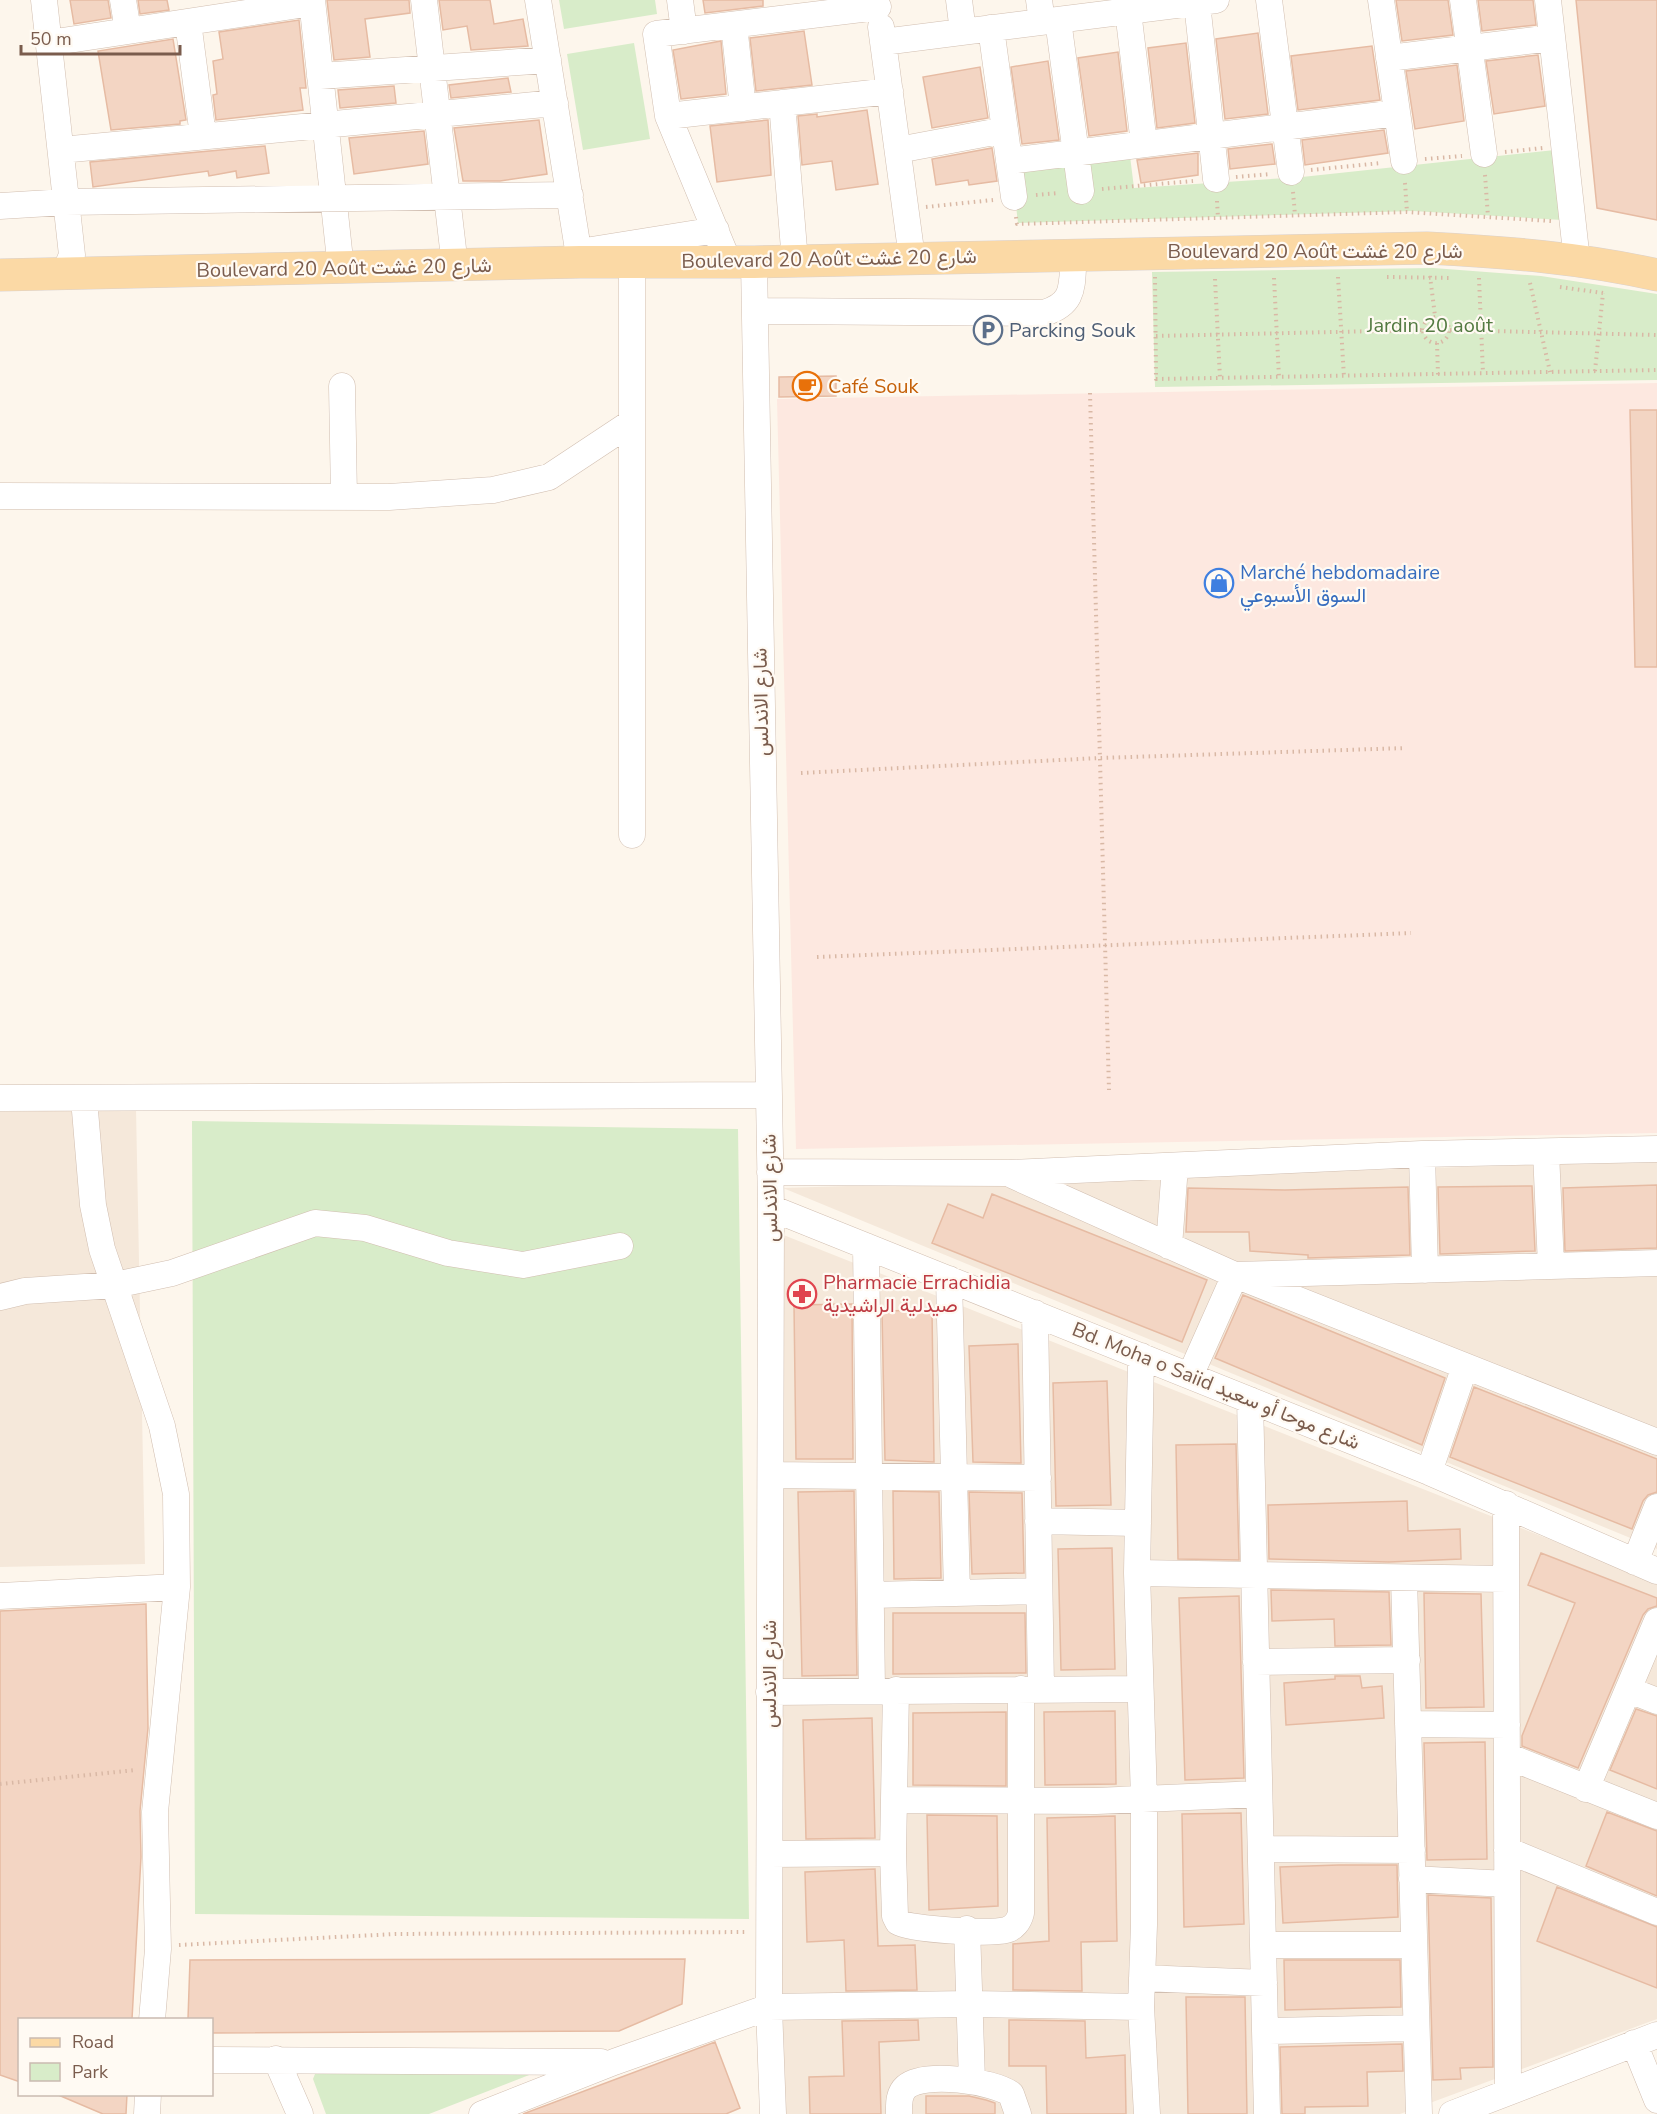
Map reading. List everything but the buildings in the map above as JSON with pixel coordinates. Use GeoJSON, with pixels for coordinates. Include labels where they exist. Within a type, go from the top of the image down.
{"type":"FeatureCollection","features":[{"type":"Feature","properties":{"kind":"main road","name":"Boulevard 20 Août شارع 20 غشت"},"geometry":{"type":"LineString","coordinates":[[0,275],[455,266],[579,257],[632,261],[741,262],[1074,254],[1154,266],[1428,263],[1496,252],[1577,261],[1657,275]]}},
{"type":"Feature","properties":{"kind":"street"},"geometry":{"type":"LineString","coordinates":[[44,0],[72,255],[64,274]]}},
{"type":"Feature","properties":{"kind":"street"},"geometry":{"type":"LineString","coordinates":[[123,0],[128,31]]}},
{"type":"Feature","properties":{"kind":"street"},"geometry":{"type":"LineString","coordinates":[[424,0],[455,266]]}},
{"type":"Feature","properties":{"kind":"street"},"geometry":{"type":"LineString","coordinates":[[538,0],[579,257],[716,230]]}},
{"type":"Feature","properties":{"kind":"street"},"geometry":{"type":"LineString","coordinates":[[680,0],[684,31],[734,25],[777,10],[878,4],[912,258]]}},
{"type":"Feature","properties":{"kind":"street"},"geometry":{"type":"LineString","coordinates":[[958,0],[963,32]]}},
{"type":"Feature","properties":{"kind":"street"},"geometry":{"type":"LineString","coordinates":[[1269,0],[1291,172]]}},
{"type":"Feature","properties":{"kind":"street"},"geometry":{"type":"LineString","coordinates":[[1381,0],[1404,161]]}},
{"type":"Feature","properties":{"kind":"street"},"geometry":{"type":"LineString","coordinates":[[1463,0],[1484,154]]}},
{"type":"Feature","properties":{"kind":"street"},"geometry":{"type":"LineString","coordinates":[[1548,0],[1577,261]]}},
{"type":"Feature","properties":{"kind":"street"},"geometry":{"type":"LineString","coordinates":[[883,42],[992,28],[1046,14],[1128,11],[1156,4],[1206,1],[1216,178]]}},
{"type":"Feature","properties":{"kind":"street"},"geometry":{"type":"LineString","coordinates":[[49,43],[188,22],[236,7],[312,2],[341,269]]}},
{"type":"Feature","properties":{"kind":"street"},"geometry":{"type":"LineString","coordinates":[[1128,11],[1144,144]]}},
{"type":"Feature","properties":{"kind":"street"},"geometry":{"type":"LineString","coordinates":[[1046,14],[1076,153],[1081,191]]}},
{"type":"Feature","properties":{"kind":"street"},"geometry":{"type":"LineString","coordinates":[[188,22],[203,136]]}},
{"type":"Feature","properties":{"kind":"street"},"geometry":{"type":"LineString","coordinates":[[734,25],[743,108]]}},
{"type":"Feature","properties":{"kind":"street"},"geometry":{"type":"LineString","coordinates":[[992,28],[1014,198]]}},
{"type":"Feature","properties":{"kind":"street","name":"شارع الاندلس"},"geometry":{"type":"LineString","coordinates":[[684,31],[656,34],[668,116],[716,230],[741,262],[755,311],[767,1095],[771,1208],[769,2007],[773,2114]]}},
{"type":"Feature","properties":{"kind":"street"},"geometry":{"type":"LineString","coordinates":[[1389,58],[1552,39]]}},
{"type":"Feature","properties":{"kind":"street"},"geometry":{"type":"LineString","coordinates":[[320,76],[548,60]]}},
{"type":"Feature","properties":{"kind":"street"},"geometry":{"type":"LineString","coordinates":[[668,116],[890,91]]}},
{"type":"Feature","properties":{"kind":"street"},"geometry":{"type":"LineString","coordinates":[[61,150],[555,103]]}},
{"type":"Feature","properties":{"kind":"street"},"geometry":{"type":"LineString","coordinates":[[782,103],[795,261]]}},
{"type":"Feature","properties":{"kind":"street"},"geometry":{"type":"LineString","coordinates":[[1009,161],[1397,113]]}},
{"type":"Feature","properties":{"kind":"street"},"geometry":{"type":"LineString","coordinates":[[898,150],[1005,130]]}},
{"type":"Feature","properties":{"kind":"street"},"geometry":{"type":"LineString","coordinates":[[0,206],[66,202],[570,195]]}},
{"type":"Feature","properties":{"kind":"street"},"geometry":{"type":"LineString","coordinates":[[755,311],[1044,312],[1061,308],[1068,300],[1074,254]]}},
{"type":"Feature","properties":{"kind":"street"},"geometry":{"type":"LineString","coordinates":[[632,261],[632,834]]}},
{"type":"Feature","properties":{"kind":"street"},"geometry":{"type":"LineString","coordinates":[[342,386],[344,497]]}},
{"type":"Feature","properties":{"kind":"street"},"geometry":{"type":"LineString","coordinates":[[0,496],[389,497],[493,489],[549,477],[632,422]]}},
{"type":"Feature","properties":{"kind":"street"},"geometry":{"type":"LineString","coordinates":[[0,1098],[767,1095]]}},
{"type":"Feature","properties":{"kind":"street"},"geometry":{"type":"LineString","coordinates":[[84,1099],[93,1204],[102,1249],[162,1426],[176,1494],[177,1587],[155,1812],[158,1949],[152,2018]]}},
{"type":"Feature","properties":{"kind":"street"},"geometry":{"type":"LineString","coordinates":[[770,1172],[1009,1173],[1422,1155],[1657,1149]]}},
{"type":"Feature","properties":{"kind":"street"},"geometry":{"type":"LineString","coordinates":[[1546,1152],[1551,1266]]}},
{"type":"Feature","properties":{"kind":"street"},"geometry":{"type":"LineString","coordinates":[[1422,1155],[1425,1270]]}},
{"type":"Feature","properties":{"kind":"street"},"geometry":{"type":"LineString","coordinates":[[1170,1246],[1175,1166]]}},
{"type":"Feature","properties":{"kind":"street"},"geometry":{"type":"LineString","coordinates":[[1009,1173],[1235,1275],[1657,1442]]}},
{"type":"Feature","properties":{"kind":"street","name":"Bd. Moha o Saiid شارع موحا أو سعيد"},"geometry":{"type":"LineString","coordinates":[[771,1208],[1429,1472],[1646,1567]]}},
{"type":"Feature","properties":{"kind":"street"},"geometry":{"type":"LineString","coordinates":[[0,1297],[25,1291],[115,1285],[172,1272],[315,1222],[364,1228],[448,1253],[523,1265],[620,1246]]}},
{"type":"Feature","properties":{"kind":"street"},"geometry":{"type":"LineString","coordinates":[[866,1246],[871,1595],[884,1690],[894,1800],[895,1916],[898,1922],[913,1928],[1006,1930],[1020,1919],[1020,1800],[1039,1591],[1035,1313]]}},
{"type":"Feature","properties":{"kind":"street"},"geometry":{"type":"LineString","coordinates":[[1235,1275],[1657,1263]]}},
{"type":"Feature","properties":{"kind":"street"},"geometry":{"type":"LineString","coordinates":[[1190,1376],[1235,1275]]}},
{"type":"Feature","properties":{"kind":"street"},"geometry":{"type":"LineString","coordinates":[[950,1279],[957,1593]]}},
{"type":"Feature","properties":{"kind":"street"},"geometry":{"type":"LineString","coordinates":[[1142,1356],[1137,1573],[1144,1799],[1141,2007],[1147,2114]]}},
{"type":"Feature","properties":{"kind":"street"},"geometry":{"type":"LineString","coordinates":[[1429,1472],[1465,1366]]}},
{"type":"Feature","properties":{"kind":"street"},"geometry":{"type":"LineString","coordinates":[[1250,1400],[1267,2114]]}},
{"type":"Feature","properties":{"kind":"street"},"geometry":{"type":"LineString","coordinates":[[771,1475],[1038,1478]]}},
{"type":"Feature","properties":{"kind":"street"},"geometry":{"type":"LineString","coordinates":[[1506,1504],[1508,2090]]}},
{"type":"Feature","properties":{"kind":"street"},"geometry":{"type":"LineString","coordinates":[[1646,1567],[1657,1508]]}},
{"type":"Feature","properties":{"kind":"street"},"geometry":{"type":"LineString","coordinates":[[1038,1521],[1138,1523]]}},
{"type":"Feature","properties":{"kind":"street"},"geometry":{"type":"LineString","coordinates":[[1137,1573],[1506,1580]]}},
{"type":"Feature","properties":{"kind":"street"},"geometry":{"type":"LineString","coordinates":[[1404,1578],[1419,2114]]}},
{"type":"Feature","properties":{"kind":"street"},"geometry":{"type":"LineString","coordinates":[[0,1596],[177,1587]]}},
{"type":"Feature","properties":{"kind":"street"},"geometry":{"type":"LineString","coordinates":[[871,1595],[1039,1591]]}},
{"type":"Feature","properties":{"kind":"street"},"geometry":{"type":"LineString","coordinates":[[1586,1789],[1657,1621]]}},
{"type":"Feature","properties":{"kind":"street"},"geometry":{"type":"LineString","coordinates":[[1256,1662],[1407,1660]]}},
{"type":"Feature","properties":{"kind":"street"},"geometry":{"type":"LineString","coordinates":[[769,1692],[1140,1689]]}},
{"type":"Feature","properties":{"kind":"street"},"geometry":{"type":"LineString","coordinates":[[1629,1690],[1657,1701]]}},
{"type":"Feature","properties":{"kind":"street"},"geometry":{"type":"LineString","coordinates":[[1408,1724],[1507,1725]]}},
{"type":"Feature","properties":{"kind":"street"},"geometry":{"type":"LineString","coordinates":[[1507,1756],[1657,1816]]}},
{"type":"Feature","properties":{"kind":"street"},"geometry":{"type":"LineString","coordinates":[[894,1800],[1144,1799],[1259,1794]]}},
{"type":"Feature","properties":{"kind":"street"},"geometry":{"type":"LineString","coordinates":[[1261,1849],[1412,1850]]}},
{"type":"Feature","properties":{"kind":"street"},"geometry":{"type":"LineString","coordinates":[[1507,1850],[1657,1912]]}},
{"type":"Feature","properties":{"kind":"street"},"geometry":{"type":"LineString","coordinates":[[770,1854],[893,1853]]}},
{"type":"Feature","properties":{"kind":"street"},"geometry":{"type":"LineString","coordinates":[[1412,1879],[1507,1884]]}},
{"type":"Feature","properties":{"kind":"street"},"geometry":{"type":"LineString","coordinates":[[967,1929],[972,2081]]}},
{"type":"Feature","properties":{"kind":"street"},"geometry":{"type":"LineString","coordinates":[[1263,1945],[1414,1945]]}},
{"type":"Feature","properties":{"kind":"street"},"geometry":{"type":"LineString","coordinates":[[1142,1978],[1264,1983]]}},
{"type":"Feature","properties":{"kind":"street"},"geometry":{"type":"LineString","coordinates":[[482,2114],[614,2062],[769,2007],[969,2004],[1141,2007]]}},
{"type":"Feature","properties":{"kind":"street"},"geometry":{"type":"LineString","coordinates":[[1265,2031],[1416,2028]]}},
{"type":"Feature","properties":{"kind":"street"},"geometry":{"type":"LineString","coordinates":[[1460,2113],[1508,2090],[1646,2039],[1657,2100]]}},
{"type":"Feature","properties":{"kind":"street"},"geometry":{"type":"LineString","coordinates":[[276,2059],[300,2114]]}},
{"type":"Feature","properties":{"kind":"street"},"geometry":{"type":"LineString","coordinates":[[213,2060],[614,2062]]}},
{"type":"Feature","properties":{"kind":"street"},"geometry":{"type":"LineString","coordinates":[[899,2114],[902,2092],[912,2084],[933,2079],[972,2081],[1006,2090],[1015,2101],[1018,2114]]}},
{"type":"Feature","properties":{"kind":"street"},"geometry":{"type":"LineString","coordinates":[[147,2114],[148,2096]]}},
{"type":"Feature","properties":{"kind":"path"},"geometry":{"type":"LineString","coordinates":[[1484,154],[1488,217]]}},
{"type":"Feature","properties":{"kind":"path"},"geometry":{"type":"LineString","coordinates":[[1404,161],[1407,212]]}},
{"type":"Feature","properties":{"kind":"path"},"geometry":{"type":"LineString","coordinates":[[1014,198],[1017,224],[1407,212],[1553,221]]}},
{"type":"Feature","properties":{"kind":"path"},"geometry":{"type":"LineString","coordinates":[[1384,277],[1428,263],[1459,278]]}},
{"type":"Feature","properties":{"kind":"path"},"geometry":{"type":"LineString","coordinates":[[1428,263],[1435,316]]}},
{"type":"Feature","properties":{"kind":"path"},"geometry":{"type":"LineString","coordinates":[[1154,266],[1167,280]]}},
{"type":"Feature","properties":{"kind":"path"},"geometry":{"type":"LineString","coordinates":[[1154,266],[1156,379],[1657,370]]}},
{"type":"Feature","properties":{"kind":"path"},"geometry":{"type":"LineString","coordinates":[[1328,277],[1350,277]]}},
{"type":"Feature","properties":{"kind":"path"},"geometry":{"type":"LineString","coordinates":[[1338,277],[1344,376]]}},
{"type":"Feature","properties":{"kind":"path"},"geometry":{"type":"LineString","coordinates":[[1262,278],[1284,278]]}},
{"type":"Feature","properties":{"kind":"path"},"geometry":{"type":"LineString","coordinates":[[1274,278],[1279,377]]}},
{"type":"Feature","properties":{"kind":"path"},"geometry":{"type":"LineString","coordinates":[[1469,278],[1489,279]]}},
{"type":"Feature","properties":{"kind":"path"},"geometry":{"type":"LineString","coordinates":[[1479,278],[1483,373]]}},
{"type":"Feature","properties":{"kind":"path"},"geometry":{"type":"LineString","coordinates":[[1203,279],[1226,279]]}},
{"type":"Feature","properties":{"kind":"path"},"geometry":{"type":"LineString","coordinates":[[1215,279],[1220,378]]}},
{"type":"Feature","properties":{"kind":"path"},"geometry":{"type":"LineString","coordinates":[[1520,282],[1540,284]]}},
{"type":"Feature","properties":{"kind":"path"},"geometry":{"type":"LineString","coordinates":[[1530,283],[1550,372]]}},
{"type":"Feature","properties":{"kind":"path"},"geometry":{"type":"LineString","coordinates":[[1551,286],[1613,295]]}},
{"type":"Feature","properties":{"kind":"path"},"geometry":{"type":"LineString","coordinates":[[1595,371],[1603,293]]}},
{"type":"Feature","properties":{"kind":"path"},"geometry":{"type":"LineString","coordinates":[[1422,330],[1428,341],[1437,343],[1447,338],[1450,330],[1445,320],[1435,316]]}},
{"type":"Feature","properties":{"kind":"path"},"geometry":{"type":"LineString","coordinates":[[1422,330],[1426,321],[1435,316]]}},
{"type":"Feature","properties":{"kind":"path"},"geometry":{"type":"LineString","coordinates":[[1156,336],[1422,330]]}},
{"type":"Feature","properties":{"kind":"path"},"geometry":{"type":"LineString","coordinates":[[1450,330],[1657,335]]}},
{"type":"Feature","properties":{"kind":"path"},"geometry":{"type":"LineString","coordinates":[[1437,343],[1438,375]]}},
{"type":"Feature","properties":{"kind":"path"},"geometry":{"type":"LineString","coordinates":[[1090,393],[1109,1090]]}},
{"type":"Feature","properties":{"kind":"path"},"geometry":{"type":"LineString","coordinates":[[801,773],[1100,758],[1406,748]]}},
{"type":"Feature","properties":{"kind":"path"},"geometry":{"type":"LineString","coordinates":[[817,957],[1411,933]]}},
{"type":"Feature","properties":{"kind":"path"},"geometry":{"type":"LineString","coordinates":[[0,1784],[160,1768]]}},
{"type":"Feature","properties":{"kind":"path"},"geometry":{"type":"LineString","coordinates":[[158,1949],[185,1944],[396,1934],[769,1932]]}},
{"type":"Feature","properties":{"kind":"shaded area","name":"Marché hebdomadaire السوق الأسبوعي"},"geometry":{"type":"Polygon","coordinates":[[[1657,383],[1657,1133],[796,1149],[777,399],[1657,383]]]}},
{"type":"Feature","properties":{"kind":"shaded area"},"geometry":{"type":"Polygon","coordinates":[[[136,1109],[145,1564],[0,1567],[0,1112],[136,1109]]]}},
{"type":"Feature","properties":{"kind":"shaded area"},"geometry":{"type":"Polygon","coordinates":[[[1657,1161],[1657,1549],[783,1188],[1657,1161]]]}},
{"type":"Feature","properties":{"kind":"shaded area"},"geometry":{"type":"Polygon","coordinates":[[[781,1234],[1657,1582],[1657,2019],[1400,2114],[778,2114],[781,1234]]]}},
{"type":"Feature","properties":{"kind":"green space"},"geometry":{"type":"Polygon","coordinates":[[[559,0],[655,0],[657,14],[564,29],[559,0]]]}},
{"type":"Feature","properties":{"kind":"green space"},"geometry":{"type":"Polygon","coordinates":[[[634,43],[650,139],[583,150],[567,54],[634,43]]]}},
{"type":"Feature","properties":{"kind":"green space"},"geometry":{"type":"Polygon","coordinates":[[[1129,148],[1134,188],[1302,177],[1555,150],[1562,220],[1413,211],[1018,223],[1011,162],[1129,148]]]}},
{"type":"Feature","properties":{"kind":"green space","name":"Jardin 20 août"},"geometry":{"type":"Polygon","coordinates":[[[1433,268],[1541,276],[1657,294],[1657,380],[1155,387],[1152,272],[1433,268]]]}},
{"type":"Feature","properties":{"kind":"green space"},"geometry":{"type":"Polygon","coordinates":[[[192,1121],[738,1129],[749,1919],[195,1914],[192,1121]]]}},
{"type":"Feature","properties":{"kind":"green space"},"geometry":{"type":"Polygon","coordinates":[[[317,2069],[542,2070],[429,2114],[326,2114],[313,2079],[317,2069]]]}},
{"type":"Feature","properties":{"kind":"place","name":"Parcking Souk"},"geometry":{"type":"Point","coordinates":[988,330]}},
{"type":"Feature","properties":{"kind":"place","name":"Café Souk"},"geometry":{"type":"Point","coordinates":[807,386]}},
{"type":"Feature","properties":{"kind":"place","name":"Marché hebdomadaire السوق الأسبوعي"},"geometry":{"type":"Point","coordinates":[1219,583]}},
{"type":"Feature","properties":{"kind":"place","name":"Pharmacie Errachidia صيدلية الراشيدية"},"geometry":{"type":"Point","coordinates":[802,1294]}}]}
